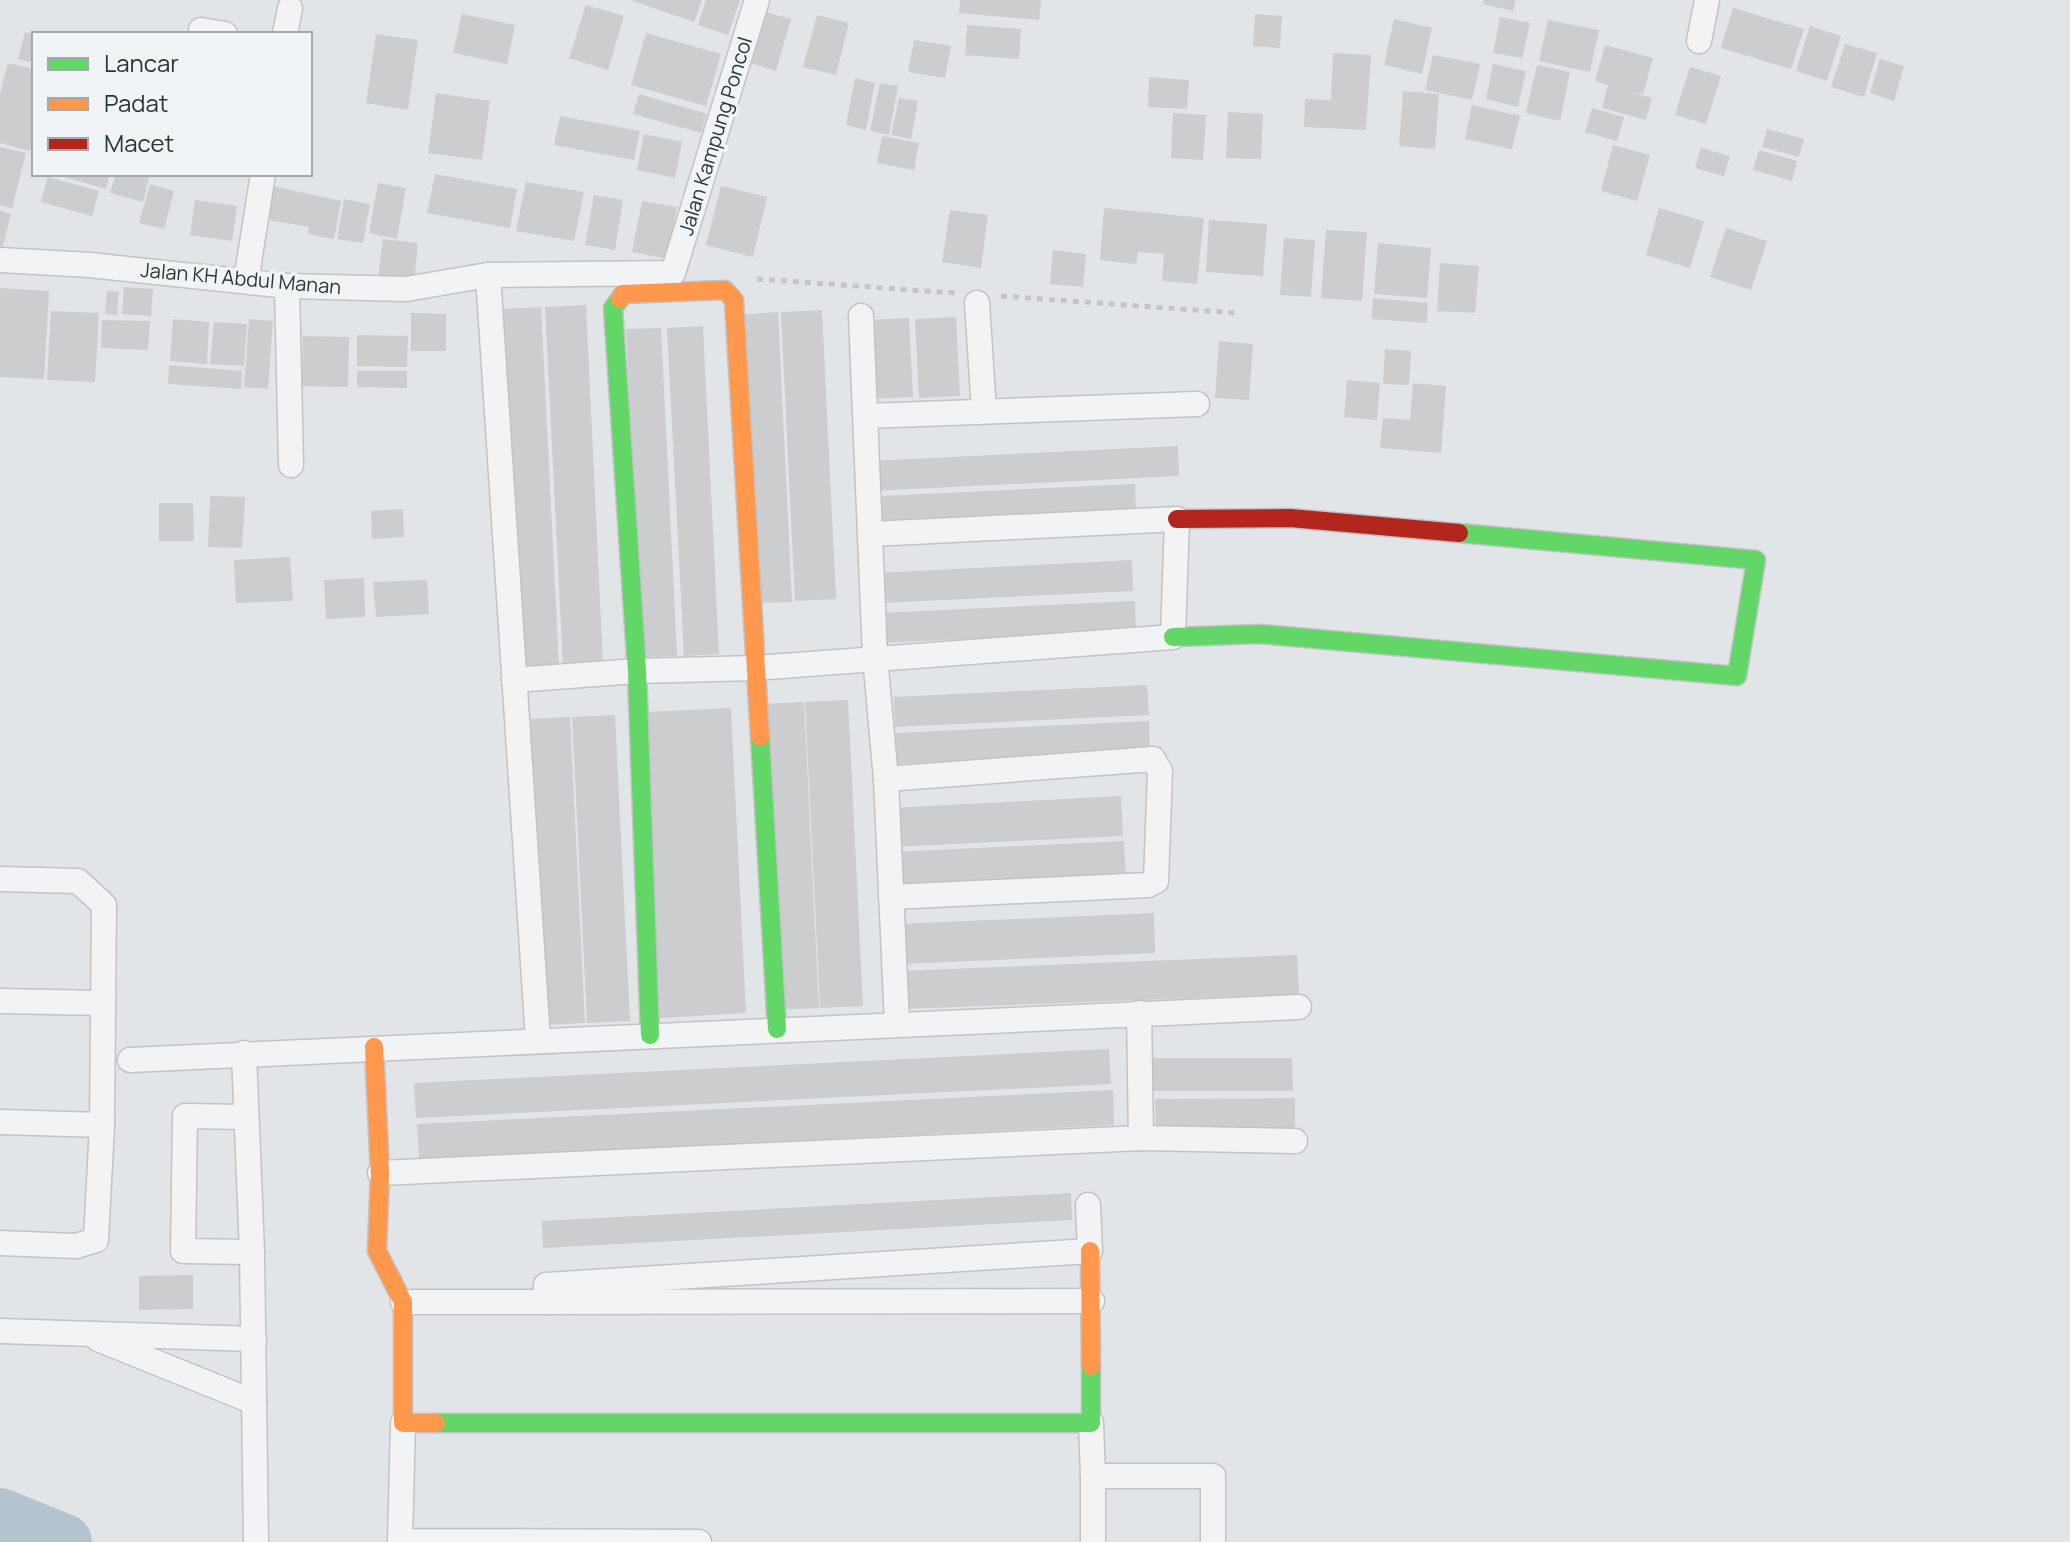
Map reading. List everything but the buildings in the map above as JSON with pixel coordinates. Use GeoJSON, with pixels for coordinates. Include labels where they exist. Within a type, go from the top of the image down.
{"type":"FeatureCollection","features":[{"type":"Feature","properties":{"kind":"street","name":"Jalan Kampung Poncol"},"geometry":{"type":"LineString","coordinates":[[673,273],[757,0]]}},
{"type":"Feature","properties":{"kind":"street"},"geometry":{"type":"LineString","coordinates":[[1699,41],[1707,0]]}},
{"type":"Feature","properties":{"kind":"street"},"geometry":{"type":"LineString","coordinates":[[285,32],[290,8]]}},
{"type":"Feature","properties":{"kind":"street"},"geometry":{"type":"LineString","coordinates":[[246,281],[263,176]]}},
{"type":"Feature","properties":{"kind":"street","name":"Jalan KH Abdul Manan"},"geometry":{"type":"LineString","coordinates":[[0,260],[90,265],[287,286],[406,289],[488,275],[673,273]]}},
{"type":"Feature","properties":{"kind":"street"},"geometry":{"type":"LineString","coordinates":[[488,275],[538,1040]]}},
{"type":"Feature","properties":{"kind":"street"},"geometry":{"type":"LineString","coordinates":[[287,286],[291,465]]}},
{"type":"Feature","properties":{"kind":"street"},"geometry":{"type":"LineString","coordinates":[[650,1035],[637,671],[613,308],[623,294],[725,290],[734,300],[777,1029]]}},
{"type":"Feature","properties":{"kind":"street"},"geometry":{"type":"LineString","coordinates":[[977,303],[984,411]]}},
{"type":"Feature","properties":{"kind":"street"},"geometry":{"type":"LineString","coordinates":[[861,316],[875,657],[886,779],[897,1024]]}},
{"type":"Feature","properties":{"kind":"street"},"geometry":{"type":"LineString","coordinates":[[866,416],[1197,404]]}},
{"type":"Feature","properties":{"kind":"street"},"geometry":{"type":"LineString","coordinates":[[514,680],[637,671],[756,668],[875,657],[1260,634],[1737,676],[1756,560],[1290,518],[1177,519],[872,534]]}},
{"type":"Feature","properties":{"kind":"street"},"geometry":{"type":"LineString","coordinates":[[1173,637],[1177,519]]}},
{"type":"Feature","properties":{"kind":"street"},"geometry":{"type":"LineString","coordinates":[[886,779],[1153,759],[1160,771],[1156,881],[1148,885],[891,897]]}},
{"type":"Feature","properties":{"kind":"street"},"geometry":{"type":"LineString","coordinates":[[0,879],[78,881],[104,905],[102,1125],[96,1240],[76,1246],[0,1243]]}},
{"type":"Feature","properties":{"kind":"street"},"geometry":{"type":"LineString","coordinates":[[0,1001],[102,1003]]}},
{"type":"Feature","properties":{"kind":"street"},"geometry":{"type":"LineString","coordinates":[[130,1060],[1299,1007]]}},
{"type":"Feature","properties":{"kind":"street"},"geometry":{"type":"LineString","coordinates":[[1139,1013],[1141,1138]]}},
{"type":"Feature","properties":{"kind":"street"},"geometry":{"type":"LineString","coordinates":[[374,1047],[380,1173],[377,1251],[403,1302],[400,1541],[699,1542]]}},
{"type":"Feature","properties":{"kind":"street"},"geometry":{"type":"LineString","coordinates":[[244,1053],[252,1252],[256,1542]]}},
{"type":"Feature","properties":{"kind":"street"},"geometry":{"type":"LineString","coordinates":[[245,1117],[185,1116],[183,1251],[252,1252]]}},
{"type":"Feature","properties":{"kind":"street"},"geometry":{"type":"LineString","coordinates":[[0,1122],[102,1125]]}},
{"type":"Feature","properties":{"kind":"street"},"geometry":{"type":"LineString","coordinates":[[380,1173],[1141,1138],[1295,1141]]}},
{"type":"Feature","properties":{"kind":"street"},"geometry":{"type":"LineString","coordinates":[[1088,1205],[1092,1301],[1093,1542]]}},
{"type":"Feature","properties":{"kind":"street"},"geometry":{"type":"LineString","coordinates":[[547,1302],[546,1285],[1090,1251]]}},
{"type":"Feature","properties":{"kind":"street"},"geometry":{"type":"LineString","coordinates":[[403,1302],[1092,1301]]}},
{"type":"Feature","properties":{"kind":"street"},"geometry":{"type":"LineString","coordinates":[[0,1331],[254,1339]]}},
{"type":"Feature","properties":{"kind":"street"},"geometry":{"type":"LineString","coordinates":[[81,1332],[254,1402]]}},
{"type":"Feature","properties":{"kind":"street"},"geometry":{"type":"LineString","coordinates":[[403,1423],[1091,1423]]}},
{"type":"Feature","properties":{"kind":"street"},"geometry":{"type":"LineString","coordinates":[[1093,1476],[1213,1476],[1213,1542]]}},
{"type":"Feature","properties":{"kind":"waterway"},"geometry":{"type":"LineString","coordinates":[[0,1516],[64,1542]]}},
{"type":"Feature","properties":{"kind":"traffic: fast"},"geometry":{"type":"LineString","coordinates":[[620,299],[613,308],[637,671],[650,1035]]}},
{"type":"Feature","properties":{"kind":"traffic: fast"},"geometry":{"type":"LineString","coordinates":[[1173,637],[1260,634],[1737,676],[1756,560],[1459,533]]}},
{"type":"Feature","properties":{"kind":"traffic: fast"},"geometry":{"type":"LineString","coordinates":[[760,737],[777,1029]]}},
{"type":"Feature","properties":{"kind":"traffic: fast"},"geometry":{"type":"LineString","coordinates":[[436,1423],[1091,1423],[1091,1366]]}},
{"type":"Feature","properties":{"kind":"traffic: slow"},"geometry":{"type":"LineString","coordinates":[[620,299],[623,294],[725,290],[734,300],[760,737]]}},
{"type":"Feature","properties":{"kind":"traffic: slow"},"geometry":{"type":"LineString","coordinates":[[374,1047],[380,1173],[377,1251],[403,1302],[403,1423],[436,1423]]}},
{"type":"Feature","properties":{"kind":"traffic: slow"},"geometry":{"type":"LineString","coordinates":[[1090,1251],[1091,1366]]}},
{"type":"Feature","properties":{"kind":"traffic: jam"},"geometry":{"type":"LineString","coordinates":[[1177,519],[1290,518],[1459,533]]}}]}
